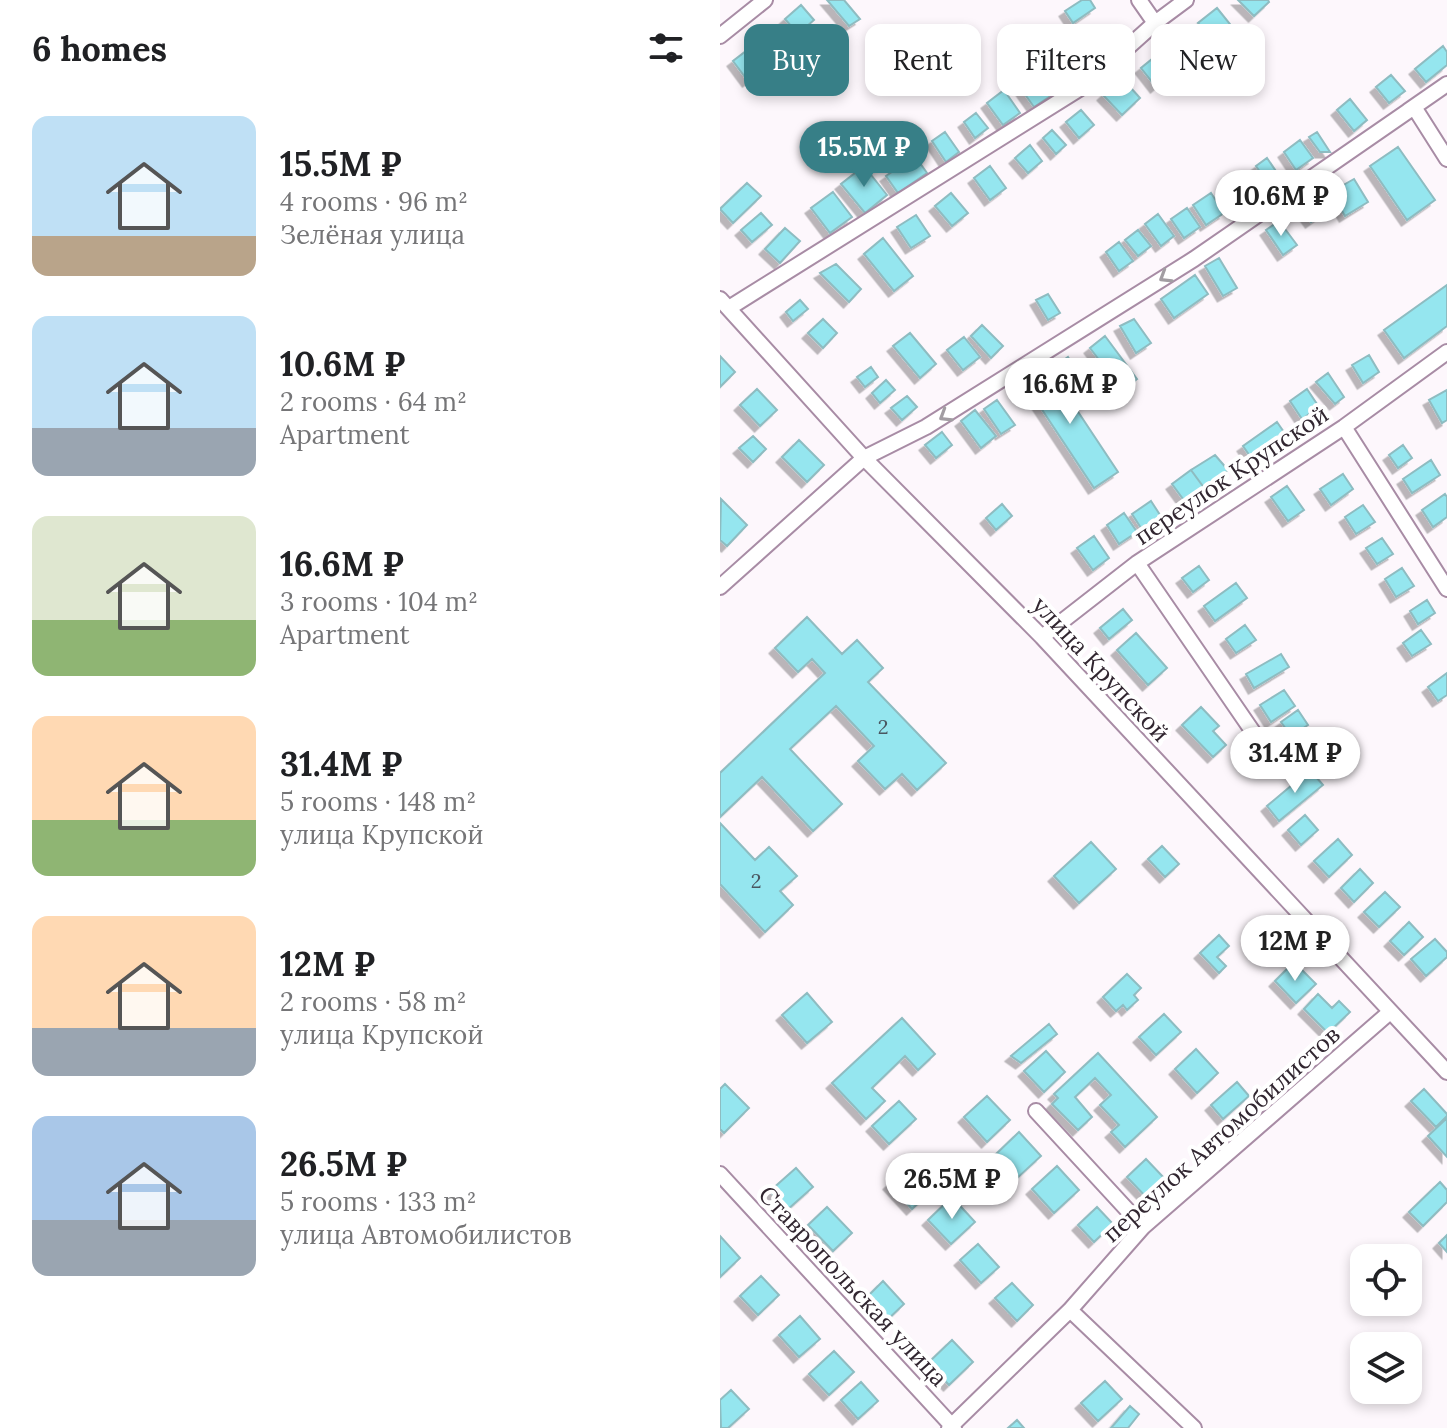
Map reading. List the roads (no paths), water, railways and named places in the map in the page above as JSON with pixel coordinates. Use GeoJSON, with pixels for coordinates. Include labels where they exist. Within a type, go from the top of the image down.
{"type":"FeatureCollection","features":[{"type":"Feature","properties":{"kind":"street"},"geometry":{"type":"LineString","coordinates":[[720,36],[765,0]]}},
{"type":"Feature","properties":{"kind":"street"},"geometry":{"type":"LineString","coordinates":[[1139,0],[1155,23]]}},
{"type":"Feature","properties":{"kind":"street"},"geometry":{"type":"LineString","coordinates":[[725,304],[1087,84],[1155,23],[1186,0]]}},
{"type":"Feature","properties":{"kind":"street"},"geometry":{"type":"LineString","coordinates":[[721,583],[864,458],[926,427],[1194,259],[1447,84]]}},
{"type":"Feature","properties":{"kind":"street"},"geometry":{"type":"LineString","coordinates":[[1401,115],[1414,107]]}},
{"type":"Feature","properties":{"kind":"street"},"geometry":{"type":"LineString","coordinates":[[1414,107],[1447,159]]}},
{"type":"Feature","properties":{"kind":"street","name":"улица Крупской"},"geometry":{"type":"LineString","coordinates":[[725,304],[864,458],[1042,637],[1447,1072]]}},
{"type":"Feature","properties":{"kind":"street","name":"переулок Крупской"},"geometry":{"type":"LineString","coordinates":[[1042,637],[1137,563],[1344,427],[1447,352]]}},
{"type":"Feature","properties":{"kind":"street"},"geometry":{"type":"LineString","coordinates":[[1344,427],[1447,589]]}},
{"type":"Feature","properties":{"kind":"street"},"geometry":{"type":"LineString","coordinates":[[1137,563],[1264,748]]}},
{"type":"Feature","properties":{"kind":"street","name":"переулок Автомобилистов"},"geometry":{"type":"LineString","coordinates":[[952,1427],[1070,1310],[1143,1227],[1390,1012]]}},
{"type":"Feature","properties":{"kind":"street"},"geometry":{"type":"LineString","coordinates":[[1036,1111],[1143,1227]]}},
{"type":"Feature","properties":{"kind":"street","name":"Ставропольская улица"},"geometry":{"type":"LineString","coordinates":[[720,1174],[952,1427]]}},
{"type":"Feature","properties":{"kind":"street"},"geometry":{"type":"LineString","coordinates":[[1070,1310],[1194,1428]]}}]}
